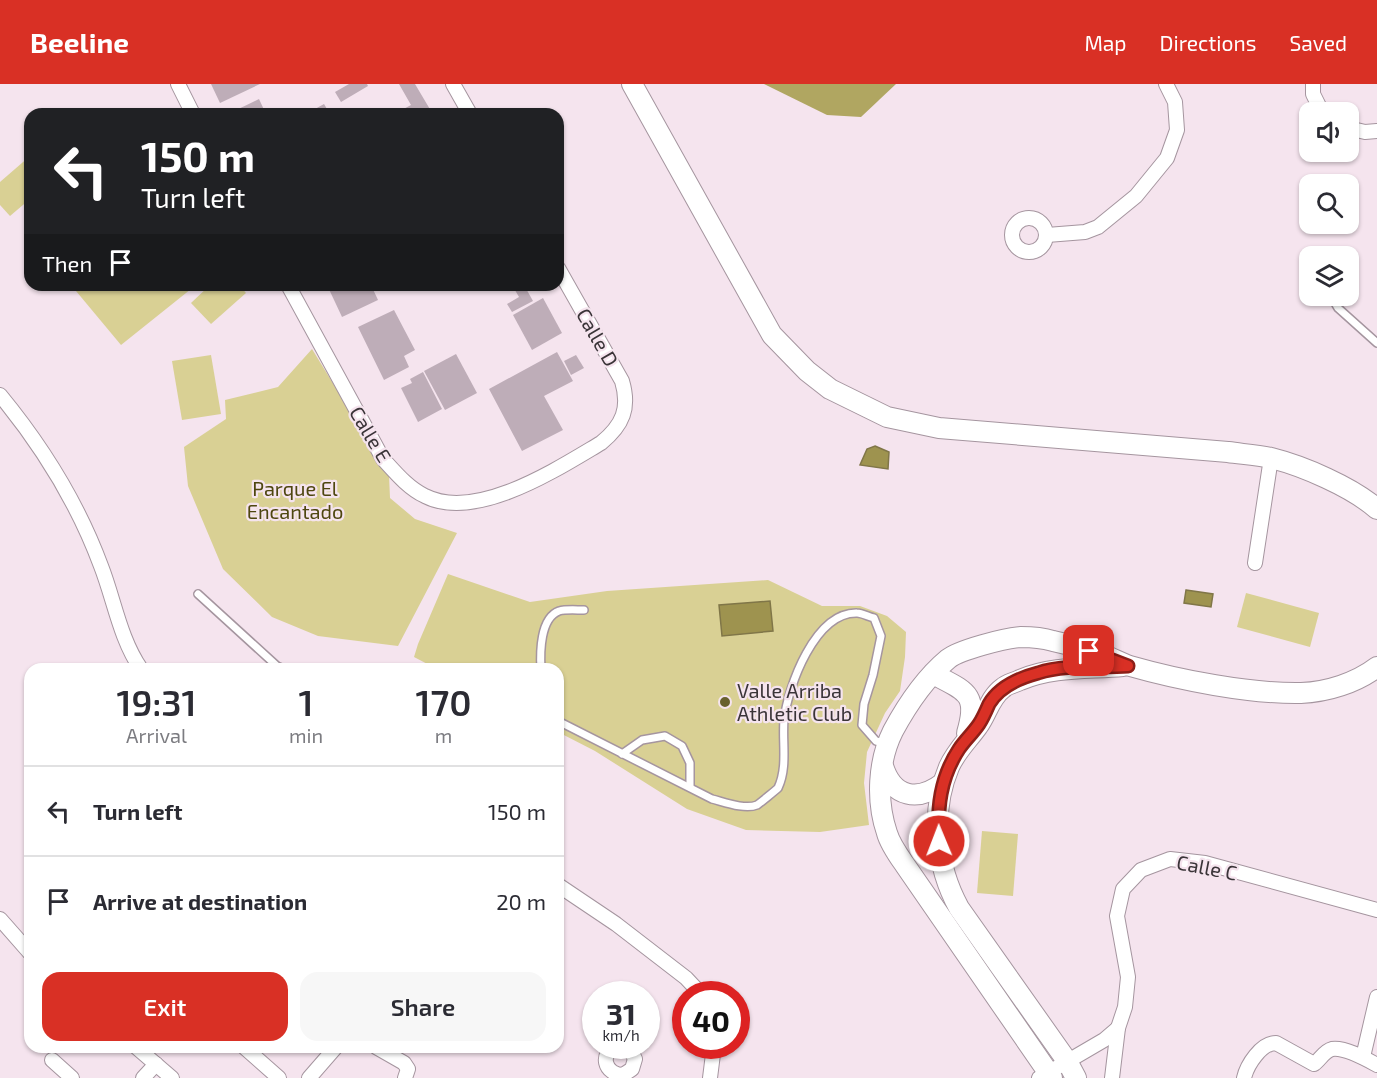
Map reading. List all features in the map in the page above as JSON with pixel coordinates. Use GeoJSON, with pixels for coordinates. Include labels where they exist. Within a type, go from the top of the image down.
{"type":"FeatureCollection","features":[{"type":"Feature","properties":{"kind":"street"},"geometry":{"type":"LineString","coordinates":[[180,84],[190,108]]}},
{"type":"Feature","properties":{"kind":"street"},"geometry":{"type":"LineString","coordinates":[[453,84],[467,108]]}},
{"type":"Feature","properties":{"kind":"street"},"geometry":{"type":"LineString","coordinates":[[632,84],[772,335],[807,371],[830,388],[887,417],[939,428],[1193,449],[1271,458],[1307,470],[1348,490],[1377,509]]}},
{"type":"Feature","properties":{"kind":"street"},"geometry":{"type":"LineString","coordinates":[[1047,235],[1084,232],[1098,227],[1136,196],[1167,158],[1177,130],[1175,102],[1166,84]]}},
{"type":"Feature","properties":{"kind":"street"},"geometry":{"type":"LineString","coordinates":[[1313,84],[1313,93],[1317,102]]}},
{"type":"Feature","properties":{"kind":"street"},"geometry":{"type":"LineString","coordinates":[[1359,131],[1377,131]]}},
{"type":"Feature","properties":{"kind":"street","name":"Calle D"},"geometry":{"type":"LineString","coordinates":[[564,279],[622,381],[627,396],[625,410]]}},
{"type":"Feature","properties":{"kind":"street","name":"Calle E"},"geometry":{"type":"LineString","coordinates":[[291,291],[383,459],[400,477],[424,496],[457,503],[500,495],[520,487],[602,443],[620,424],[625,410]]}},
{"type":"Feature","properties":{"kind":"street"},"geometry":{"type":"LineString","coordinates":[[0,395],[23,423],[81,517],[127,643],[138,663]]}},
{"type":"Feature","properties":{"kind":"street"},"geometry":{"type":"LineString","coordinates":[[1255,563],[1271,458]]}},
{"type":"Feature","properties":{"kind":"street"},"geometry":{"type":"LineString","coordinates":[[1118,1028],[1071,1070],[1046,1076],[891,843],[887,835],[881,802],[882,763],[887,743],[922,685],[949,657],[986,644],[1022,637],[1051,640],[1108,657],[1128,666],[1208,684],[1301,693],[1354,682],[1377,667]]}},
{"type":"Feature","properties":{"kind":"street"},"geometry":{"type":"LineString","coordinates":[[964,741],[979,725],[991,702],[1003,688],[1038,672],[1081,667],[1128,666]]}},
{"type":"Feature","properties":{"kind":"street"},"geometry":{"type":"LineString","coordinates":[[933,674],[962,690],[972,703],[970,722],[964,741],[950,766],[938,804],[939,841],[944,877],[958,908],[1071,1070]]}},
{"type":"Feature","properties":{"kind":"street"},"geometry":{"type":"LineString","coordinates":[[882,763],[891,784],[904,791],[919,794],[929,792],[944,783]]}},
{"type":"Feature","properties":{"kind":"street","name":"Calle C"},"geometry":{"type":"LineString","coordinates":[[1112,1078],[1118,1028],[1125,1007],[1128,977],[1117,916],[1123,889],[1141,870],[1170,859],[1205,863],[1377,910]]}},
{"type":"Feature","properties":{"kind":"street"},"geometry":{"type":"LineString","coordinates":[[564,889],[616,924],[689,981]]}},
{"type":"Feature","properties":{"kind":"street"},"geometry":{"type":"LineString","coordinates":[[0,919],[24,946]]}},
{"type":"Feature","properties":{"kind":"street"},"geometry":{"type":"LineString","coordinates":[[1363,1057],[1377,997]]}},
{"type":"Feature","properties":{"kind":"street"},"geometry":{"type":"LineString","coordinates":[[1244,1078],[1246,1069],[1270,1043],[1276,1043],[1314,1064],[1332,1049],[1357,1054],[1377,1065]]}},
{"type":"Feature","properties":{"kind":"street"},"geometry":{"type":"LineString","coordinates":[[143,1053],[172,1078]]}},
{"type":"Feature","properties":{"kind":"street"},"geometry":{"type":"LineString","coordinates":[[251,1053],[279,1078]]}},
{"type":"Feature","properties":{"kind":"street"},"geometry":{"type":"LineString","coordinates":[[309,1078],[331,1053]]}},
{"type":"Feature","properties":{"kind":"street"},"geometry":{"type":"LineString","coordinates":[[386,1053],[404,1063],[408,1069],[405,1078]]}},
{"type":"Feature","properties":{"kind":"street"},"geometry":{"type":"LineString","coordinates":[[605,1059],[612,1073],[622,1075],[632,1069],[635,1059]]}},
{"type":"Feature","properties":{"kind":"street"},"geometry":{"type":"LineString","coordinates":[[710,1078],[712,1059]]}},
{"type":"Feature","properties":{"kind":"street"},"geometry":{"type":"LineString","coordinates":[[52,1060],[72,1078]]}},
{"type":"Feature","properties":{"kind":"street"},"geometry":{"type":"LineString","coordinates":[[143,1078],[156,1064]]}},
{"type":"Feature","properties":{"kind":"lane"},"geometry":{"type":"LineString","coordinates":[[1337,306],[1377,343]]}},
{"type":"Feature","properties":{"kind":"lane"},"geometry":{"type":"LineString","coordinates":[[198,594],[274,663]]}},
{"type":"Feature","properties":{"kind":"lane"},"geometry":{"type":"LineString","coordinates":[[541,663],[540,648],[550,618],[559,611],[584,610]]}},
{"type":"Feature","properties":{"kind":"lane"},"geometry":{"type":"LineString","coordinates":[[564,724],[712,799],[737,805],[756,805],[777,790],[784,770],[784,719],[800,662],[823,629],[840,617],[856,613],[874,618],[881,636],[861,725],[876,741],[887,743]]}},
{"type":"Feature","properties":{"kind":"lane"},"geometry":{"type":"LineString","coordinates":[[622,754],[642,740],[665,736],[682,746],[690,763],[690,787]]}},
{"type":"Feature","properties":{"kind":"green space"},"geometry":{"type":"Polygon","coordinates":[[[24,161],[24,204],[10,216],[0,205],[0,182],[24,161]]]}},
{"type":"Feature","properties":{"kind":"green space"},"geometry":{"type":"Polygon","coordinates":[[[76,291],[188,291],[121,345],[76,291]]]}},
{"type":"Feature","properties":{"kind":"green space"},"geometry":{"type":"Polygon","coordinates":[[[204,291],[244,291],[246,293],[211,324],[191,303],[204,291]]]}},
{"type":"Feature","properties":{"kind":"green space","name":"Parque El Encantado"},"geometry":{"type":"Polygon","coordinates":[[[312,349],[389,475],[390,498],[415,519],[457,533],[398,646],[318,636],[272,617],[223,569],[188,486],[184,447],[226,419],[225,400],[278,387],[312,349]]]}},
{"type":"Feature","properties":{"kind":"green space"},"geometry":{"type":"Polygon","coordinates":[[[211,355],[221,414],[182,420],[172,361],[211,355]]]}},
{"type":"Feature","properties":{"kind":"green space","name":"Valle Arriba Athletic Club"},"geometry":{"type":"Polygon","coordinates":[[[448,574],[530,602],[607,591],[768,580],[822,606],[860,606],[887,616],[906,632],[900,691],[885,713],[867,752],[864,783],[869,825],[820,832],[746,830],[687,809],[595,751],[564,735],[564,663],[426,663],[414,657],[448,574]]]}},
{"type":"Feature","properties":{"kind":"green space"},"geometry":{"type":"Polygon","coordinates":[[[1246,593],[1319,613],[1310,647],[1237,627],[1246,593]]]}},
{"type":"Feature","properties":{"kind":"green space"},"geometry":{"type":"Polygon","coordinates":[[[982,831],[1018,834],[1013,896],[977,893],[982,831]]]}},
{"type":"Feature","properties":{"kind":"shaded area"},"geometry":{"type":"Polygon","coordinates":[[[764,84],[896,84],[861,117],[827,115],[764,84]]]}},
{"type":"Feature","properties":{"kind":"shaded area"},"geometry":{"type":"Polygon","coordinates":[[[875,446],[889,452],[888,469],[860,465],[867,449],[875,446]]]}},
{"type":"Feature","properties":{"kind":"shaded area"},"geometry":{"type":"Polygon","coordinates":[[[1186,590],[1213,594],[1211,607],[1184,603],[1186,590]]]}},
{"type":"Feature","properties":{"kind":"shaded area"},"geometry":{"type":"Polygon","coordinates":[[[770,601],[773,631],[722,636],[719,605],[770,601]]]}},
{"type":"Feature","properties":{"kind":"building"},"geometry":{"type":"Polygon","coordinates":[[[211,84],[260,84],[220,103],[211,84]]]}},
{"type":"Feature","properties":{"kind":"building"},"geometry":{"type":"Polygon","coordinates":[[[349,84],[367,84],[368,86],[341,102],[335,92],[349,84]]]}},
{"type":"Feature","properties":{"kind":"building"},"geometry":{"type":"Polygon","coordinates":[[[399,84],[415,84],[429,108],[405,108],[411,105],[399,84]]]}},
{"type":"Feature","properties":{"kind":"building"},"geometry":{"type":"Polygon","coordinates":[[[259,99],[263,108],[240,108],[259,99]]]}},
{"type":"Feature","properties":{"kind":"building"},"geometry":{"type":"Polygon","coordinates":[[[330,291],[374,291],[378,300],[342,317],[330,291]]]}},
{"type":"Feature","properties":{"kind":"building"},"geometry":{"type":"Polygon","coordinates":[[[516,291],[527,291],[533,301],[512,312],[507,304],[519,297],[516,291]]]}},
{"type":"Feature","properties":{"kind":"building"},"geometry":{"type":"Polygon","coordinates":[[[543,298],[562,333],[532,350],[513,315],[543,298]]]}},
{"type":"Feature","properties":{"kind":"building"},"geometry":{"type":"Polygon","coordinates":[[[394,310],[415,350],[404,356],[409,367],[384,380],[358,327],[394,310]]]}},
{"type":"Feature","properties":{"kind":"building"},"geometry":{"type":"Polygon","coordinates":[[[557,352],[573,381],[544,396],[563,430],[522,451],[489,389],[557,352]]]}},
{"type":"Feature","properties":{"kind":"building"},"geometry":{"type":"Polygon","coordinates":[[[456,354],[477,393],[445,410],[424,371],[456,354]]]}},
{"type":"Feature","properties":{"kind":"building"},"geometry":{"type":"Polygon","coordinates":[[[576,355],[584,368],[571,375],[564,361],[576,355]]]}},
{"type":"Feature","properties":{"kind":"building"},"geometry":{"type":"Polygon","coordinates":[[[423,372],[442,409],[418,422],[401,388],[412,383],[410,379],[423,372]]]}},
{"type":"Feature","properties":{"kind":"place","name":"Valle Arriba Athletic Club"},"geometry":{"type":"Point","coordinates":[725,702]}},
{"type":"Feature","properties":{"kind":"route"},"geometry":{"type":"LineString","coordinates":[[939,841],[940,792],[958,751],[979,725],[991,702],[1003,688],[1038,672],[1065,668],[1128,666],[1089,651]]}}]}
